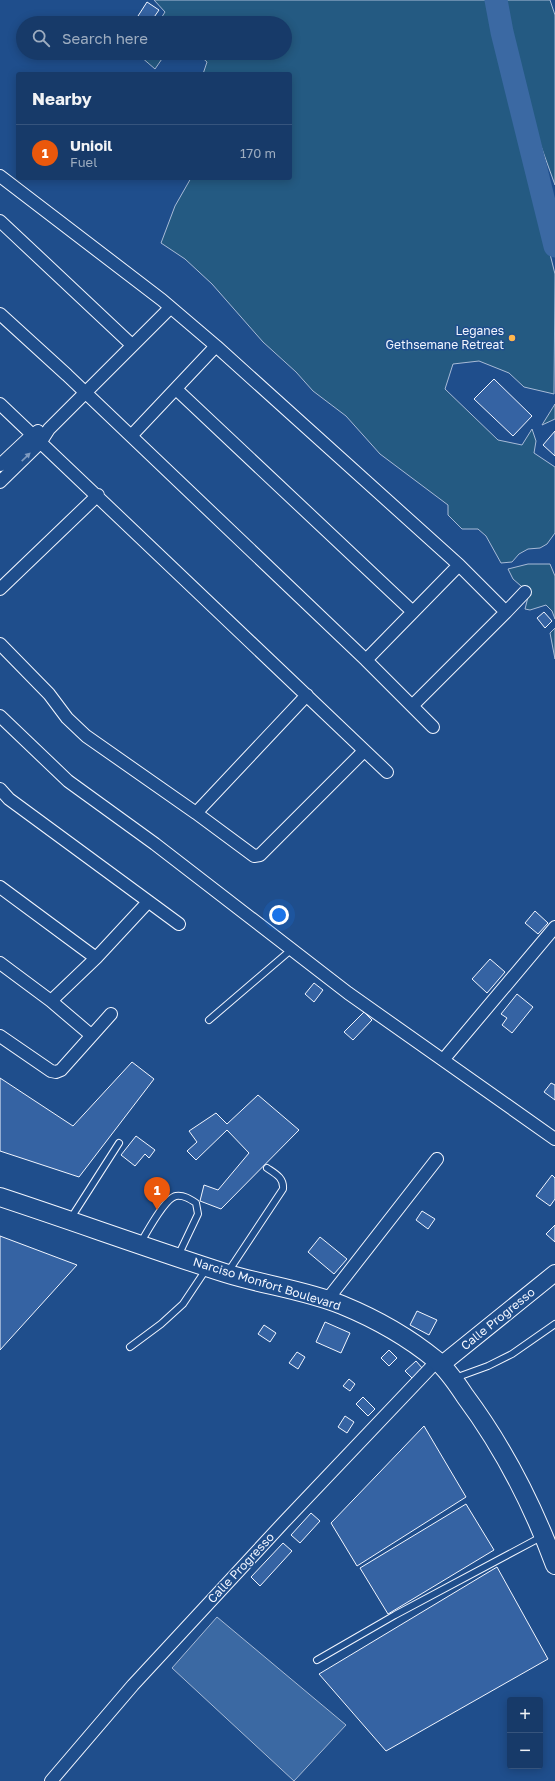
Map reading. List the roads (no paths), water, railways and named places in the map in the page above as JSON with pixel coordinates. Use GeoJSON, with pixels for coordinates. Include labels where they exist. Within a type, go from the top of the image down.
{"type":"FeatureCollection","features":[{"type":"Feature","properties":{"kind":"main road","name":"Narciso Monfort Boulevard"},"geometry":{"type":"LineString","coordinates":[[0,1198],[70,1220],[228,1274],[327,1300],[401,1334],[439,1363],[479,1414],[515,1476],[544,1536],[555,1564]]}},
{"type":"Feature","properties":{"kind":"main road","name":"Calle Progresso"},"geometry":{"type":"LineString","coordinates":[[439,1363],[555,1273]]}},
{"type":"Feature","properties":{"kind":"street"},"geometry":{"type":"LineString","coordinates":[[0,176],[170,308],[216,346],[459,565],[506,612]]}},
{"type":"Feature","properties":{"kind":"street"},"geometry":{"type":"LineString","coordinates":[[0,220],[132,345]]}},
{"type":"Feature","properties":{"kind":"street"},"geometry":{"type":"LineString","coordinates":[[0,465],[49,429],[84,392],[170,308]]}},
{"type":"Feature","properties":{"kind":"street"},"geometry":{"type":"LineString","coordinates":[[0,314],[131,436],[366,660],[433,727]]}},
{"type":"Feature","properties":{"kind":"street"},"geometry":{"type":"LineString","coordinates":[[131,436],[216,346]]}},
{"type":"Feature","properties":{"kind":"street"},"geometry":{"type":"LineString","coordinates":[[176,389],[414,612]]}},
{"type":"Feature","properties":{"kind":"street"},"geometry":{"type":"LineString","coordinates":[[0,404],[387,772]]}},
{"type":"Feature","properties":{"kind":"street"},"geometry":{"type":"LineString","coordinates":[[0,482],[36,439]]}},
{"type":"Feature","properties":{"kind":"street"},"geometry":{"type":"LineString","coordinates":[[0,589],[98,496]]}},
{"type":"Feature","properties":{"kind":"street"},"geometry":{"type":"LineString","coordinates":[[366,660],[459,565]]}},
{"type":"Feature","properties":{"kind":"street"},"geometry":{"type":"LineString","coordinates":[[412,706],[525,592]]}},
{"type":"Feature","properties":{"kind":"street"},"geometry":{"type":"LineString","coordinates":[[0,644],[49,694],[67,718],[86,736],[196,813],[254,856],[257,856],[364,751]]}},
{"type":"Feature","properties":{"kind":"street"},"geometry":{"type":"LineString","coordinates":[[196,813],[307,695]]}},
{"type":"Feature","properties":{"kind":"street"},"geometry":{"type":"LineString","coordinates":[[0,716],[68,781],[161,848],[292,948],[348,993],[555,1139]]}},
{"type":"Feature","properties":{"kind":"street"},"geometry":{"type":"LineString","coordinates":[[0,789],[9,799],[179,924]]}},
{"type":"Feature","properties":{"kind":"street"},"geometry":{"type":"LineString","coordinates":[[0,887],[96,958]]}},
{"type":"Feature","properties":{"kind":"street"},"geometry":{"type":"LineString","coordinates":[[51,1000],[96,958],[148,902]]}},
{"type":"Feature","properties":{"kind":"street"},"geometry":{"type":"LineString","coordinates":[[443,1060],[555,927]]}},
{"type":"Feature","properties":{"kind":"street"},"geometry":{"type":"LineString","coordinates":[[0,963],[51,1000],[91,1035]]}},
{"type":"Feature","properties":{"kind":"street"},"geometry":{"type":"LineString","coordinates":[[0,1036],[51,1071],[56,1072],[61,1070],[111,1014]]}},
{"type":"Feature","properties":{"kind":"street"},"geometry":{"type":"LineString","coordinates":[[327,1300],[437,1159]]}},
{"type":"Feature","properties":{"kind":"street","name":"Calle Progresso"},"geometry":{"type":"LineString","coordinates":[[51,1781],[133,1685],[284,1522],[439,1363]]}},
{"type":"Feature","properties":{"kind":"lane"},"geometry":{"type":"LineString","coordinates":[[209,1020],[292,948]]}},
{"type":"Feature","properties":{"kind":"lane"},"geometry":{"type":"LineString","coordinates":[[70,1220],[119,1143]]}},
{"type":"Feature","properties":{"kind":"lane"},"geometry":{"type":"LineString","coordinates":[[228,1274],[283,1189],[284,1184],[282,1179],[267,1168]]}},
{"type":"Feature","properties":{"kind":"lane"},"geometry":{"type":"LineString","coordinates":[[140,1244],[167,1201],[175,1196],[186,1196],[196,1203],[198,1214],[178,1257]]}},
{"type":"Feature","properties":{"kind":"lane"},"geometry":{"type":"LineString","coordinates":[[130,1347],[161,1324],[183,1304],[207,1267]]}},
{"type":"Feature","properties":{"kind":"lane"},"geometry":{"type":"LineString","coordinates":[[453,1379],[488,1366],[512,1354],[555,1324]]}},
{"type":"Feature","properties":{"kind":"lane"},"geometry":{"type":"LineString","coordinates":[[317,1660],[395,1615],[544,1536]]}},
{"type":"Feature","properties":{"kind":"waterway"},"geometry":{"type":"LineString","coordinates":[[496,0],[502,32],[555,246]]}},
{"type":"Feature","properties":{"kind":"place","name":"Leganes Gethsemane Retreat"},"geometry":{"type":"Point","coordinates":[512,338]}},
{"type":"Feature","properties":{"kind":"place","name":"Unioil"},"geometry":{"type":"Point","coordinates":[157,1210]}}]}
